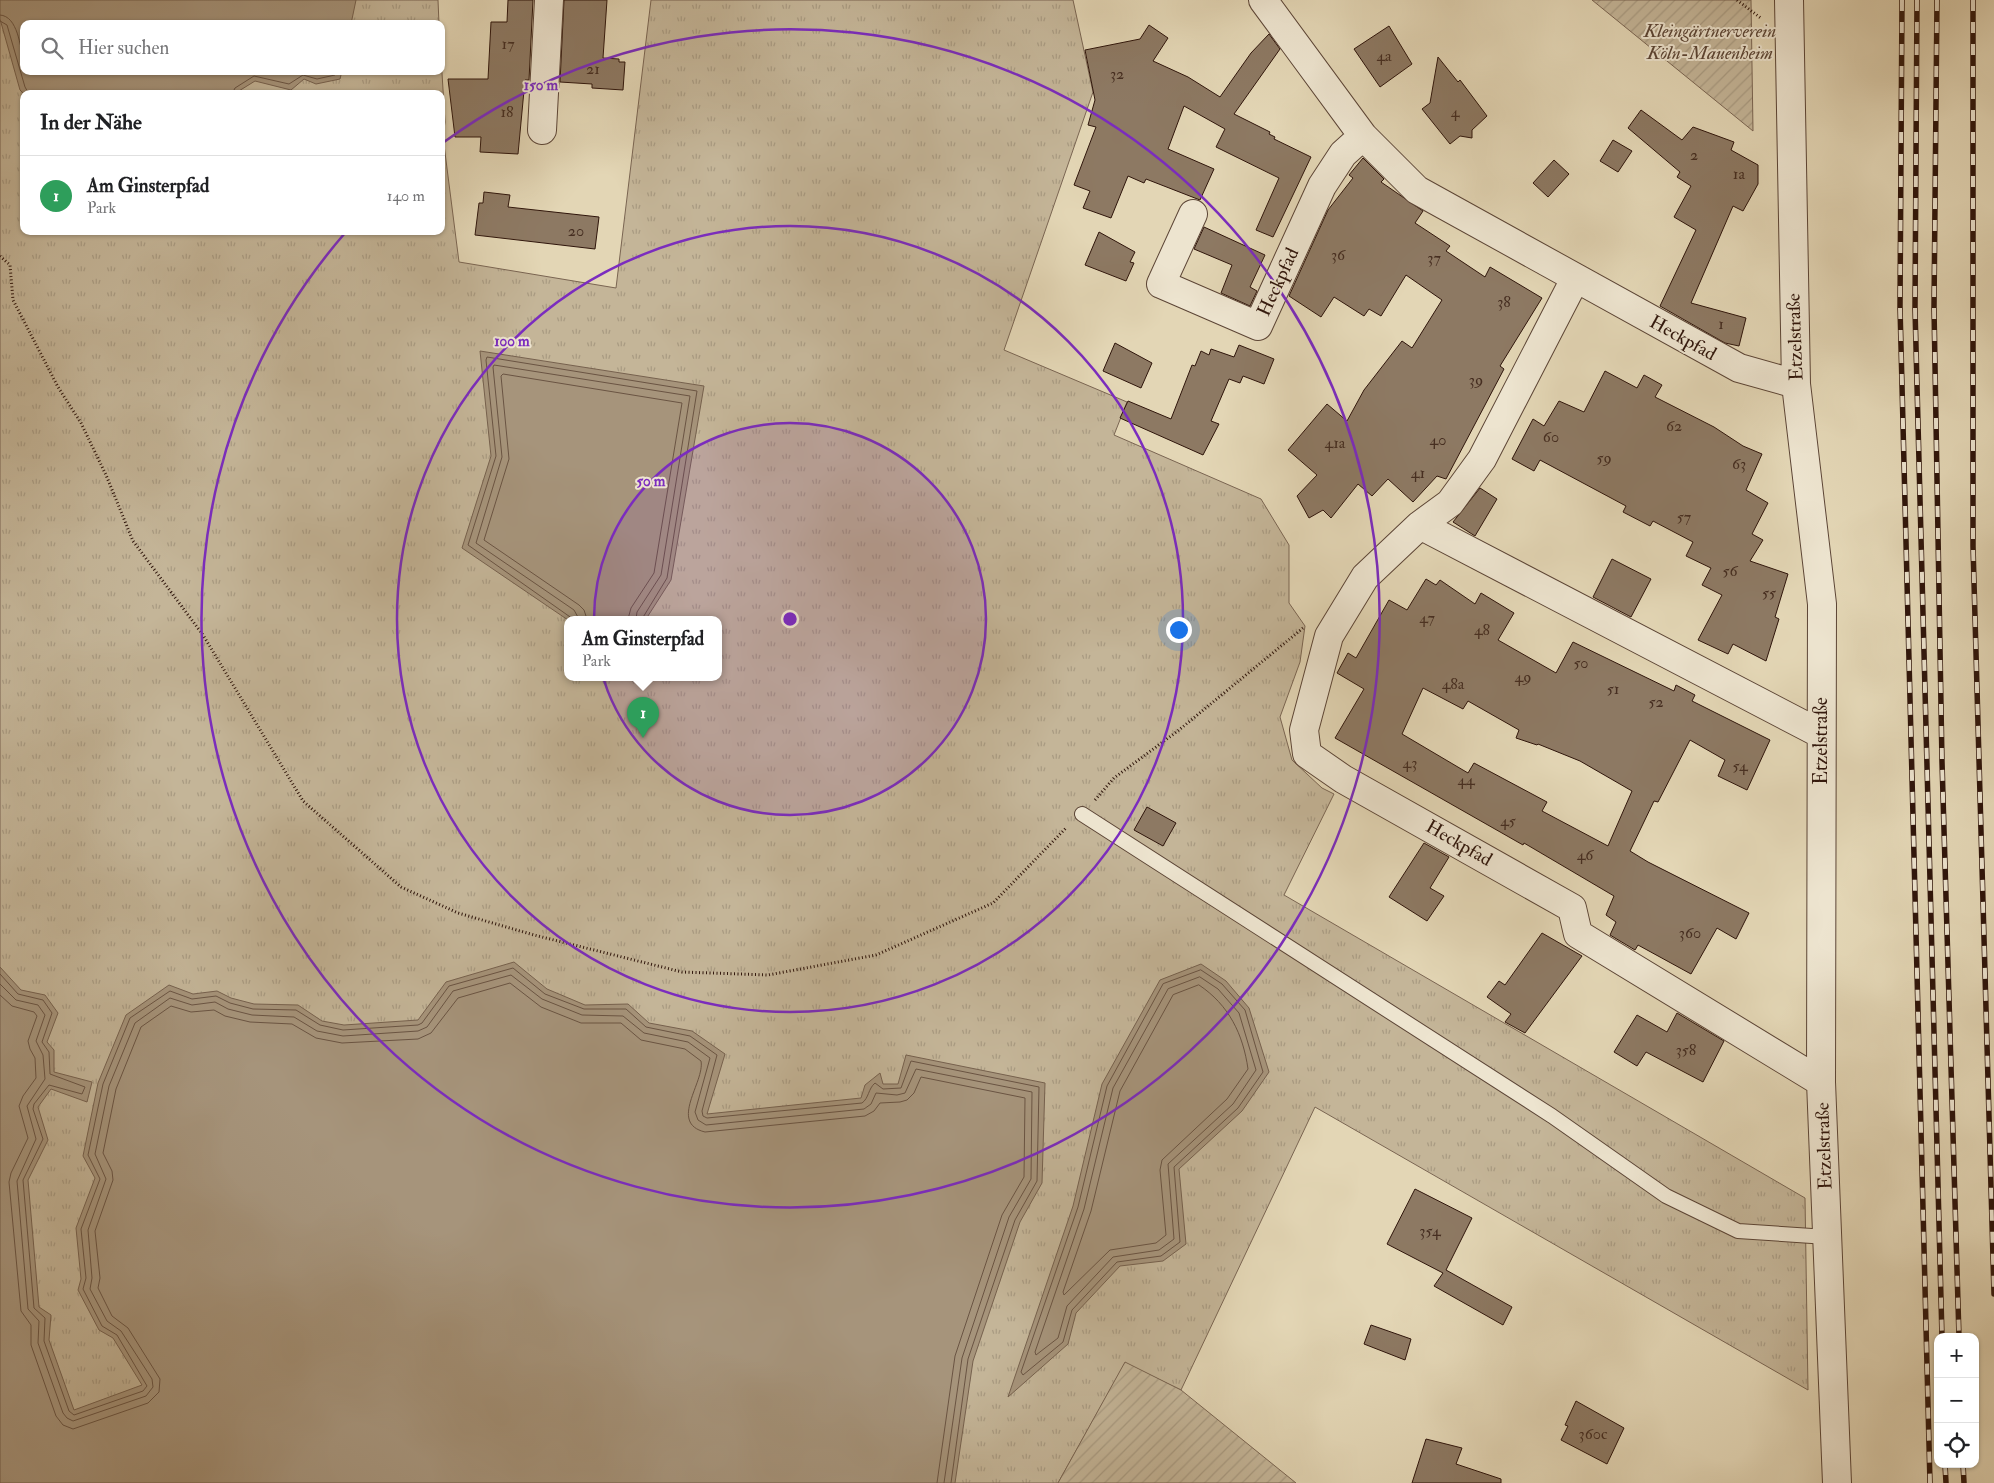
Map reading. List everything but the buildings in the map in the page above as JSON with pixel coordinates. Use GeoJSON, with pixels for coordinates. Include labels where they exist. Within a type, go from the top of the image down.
{"type":"FeatureCollection","features":[{"type":"Feature","properties":{"kind":"street"},"geometry":{"type":"LineString","coordinates":[[542,130],[549,0]]}},
{"type":"Feature","properties":{"kind":"street","name":"Heckpfad"},"geometry":{"type":"LineString","coordinates":[[1263,0],[1363,136],[1417,190],[1739,368],[1796,384]]}},
{"type":"Feature","properties":{"kind":"street","name":"Etzelstraße"},"geometry":{"type":"LineString","coordinates":[[1789,0],[1796,384],[1822,604],[1821,1082],[1838,1483]]}},
{"type":"Feature","properties":{"kind":"street","name":"Heckpfad"},"geometry":{"type":"LineString","coordinates":[[1193,214],[1161,284],[1258,326],[1322,186],[1343,154],[1363,136]]}},
{"type":"Feature","properties":{"kind":"street","name":"Heckpfad"},"geometry":{"type":"LineString","coordinates":[[1575,279],[1482,459],[1450,503],[1420,525],[1366,577],[1329,636],[1304,730],[1307,754],[1343,779],[1572,908],[1578,934],[1821,1082]]}},
{"type":"Feature","properties":{"kind":"street"},"geometry":{"type":"LineString","coordinates":[[1420,525],[1821,734]]}},
{"type":"Feature","properties":{"kind":"lane"},"geometry":{"type":"LineString","coordinates":[[1082,814],[1552,1116],[1666,1196],[1738,1231],[1827,1237]]}},
{"type":"Feature","properties":{"kind":"path"},"geometry":{"type":"LineString","coordinates":[[1737,0],[1762,19]]}},
{"type":"Feature","properties":{"kind":"path"},"geometry":{"type":"LineString","coordinates":[[0,256],[10,265],[13,300],[58,387],[81,424],[106,475],[133,541],[203,635],[303,801],[401,887],[458,913],[534,935],[682,972],[768,975],[876,955],[993,903],[1054,838],[1082,814],[1114,778],[1179,730],[1305,626]]}},
{"type":"Feature","properties":{"kind":"green space"},"geometry":{"type":"Polygon","coordinates":[[[0,0],[438,0],[439,20],[20,20],[20,75],[442,75],[443,90],[20,90],[20,235],[445,235],[445,153],[459,262],[616,288],[651,0],[1073,0],[1093,92],[1004,350],[1127,402],[1114,435],[1261,499],[1289,545],[1289,603],[1305,626],[1300,662],[1280,717],[1292,760],[1322,788],[1334,794],[1284,895],[1805,1198],[1808,1390],[1315,1107],[1181,1390],[1125,1363],[1058,1483],[0,1483],[0,0]]]}},
{"type":"Feature","properties":{"kind":"green space","name":"Kleingärtnerverein Köln-Mauenheim"},"geometry":{"type":"Polygon","coordinates":[[[1592,0],[1751,0],[1753,131],[1592,0]]]}},
{"type":"Feature","properties":{"kind":"green space"},"geometry":{"type":"Polygon","coordinates":[[[1125,1362],[1181,1390],[1296,1483],[1058,1483],[1125,1362]]]}},
{"type":"Feature","properties":{"kind":"water"},"geometry":{"type":"Polygon","coordinates":[[[0,0],[356,0],[352,20],[20,20],[20,75],[341,75],[340,79],[316,84],[304,79],[291,90],[255,81],[240,90],[20,90],[0,19],[0,0]]]}},
{"type":"Feature","properties":{"kind":"water"},"geometry":{"type":"Polygon","coordinates":[[[480,351],[704,386],[671,580],[648,616],[564,617],[462,548],[491,456],[480,351]]]}},
{"type":"Feature","properties":{"kind":"water"},"geometry":{"type":"Polygon","coordinates":[[[514,962],[547,989],[585,1005],[628,1004],[649,1023],[692,1031],[725,1054],[707,1114],[861,1098],[865,1085],[880,1073],[883,1084],[898,1084],[906,1055],[1045,1083],[1042,1183],[1020,1222],[973,1361],[955,1483],[0,1483],[0,967],[21,990],[45,995],[58,1013],[47,1042],[54,1050],[54,1072],[92,1082],[87,1102],[51,1089],[38,1107],[48,1140],[28,1180],[39,1307],[51,1315],[49,1340],[74,1410],[142,1385],[113,1338],[99,1330],[78,1290],[81,1279],[76,1228],[95,1178],[83,1156],[98,1083],[126,1015],[169,985],[193,994],[217,991],[231,998],[254,1004],[298,1005],[322,1021],[344,1025],[418,1020],[446,982],[514,962]]]}},
{"type":"Feature","properties":{"kind":"water"},"geometry":{"type":"Polygon","coordinates":[[[1201,964],[1226,981],[1249,1008],[1269,1072],[1242,1111],[1179,1169],[1186,1244],[1163,1261],[1120,1266],[1076,1313],[1068,1344],[1008,1397],[1073,1206],[1102,1084],[1160,980],[1201,964]]]}},
{"type":"Feature","properties":{"kind":"railway"},"geometry":{"type":"LineString","coordinates":[[1902,0],[1900,307],[1930,1483]]}},
{"type":"Feature","properties":{"kind":"railway"},"geometry":{"type":"LineString","coordinates":[[1917,0],[1915,309],[1942,1333]]}},
{"type":"Feature","properties":{"kind":"railway"},"geometry":{"type":"LineString","coordinates":[[1937,0],[1934,308],[1942,762],[1959,1333]]}},
{"type":"Feature","properties":{"kind":"railway"},"geometry":{"type":"LineString","coordinates":[[1973,0],[1973,546],[1994,1294]]}},
{"type":"Feature","properties":{"kind":"railway"},"geometry":{"type":"LineString","coordinates":[[1945,1468],[1946,1483]]}},
{"type":"Feature","properties":{"kind":"railway"},"geometry":{"type":"LineString","coordinates":[[1963,1468],[1964,1483]]}},
{"type":"Feature","properties":{"kind":"place","name":"Am Ginsterpfad"},"geometry":{"type":"Point","coordinates":[643,738]}}]}
